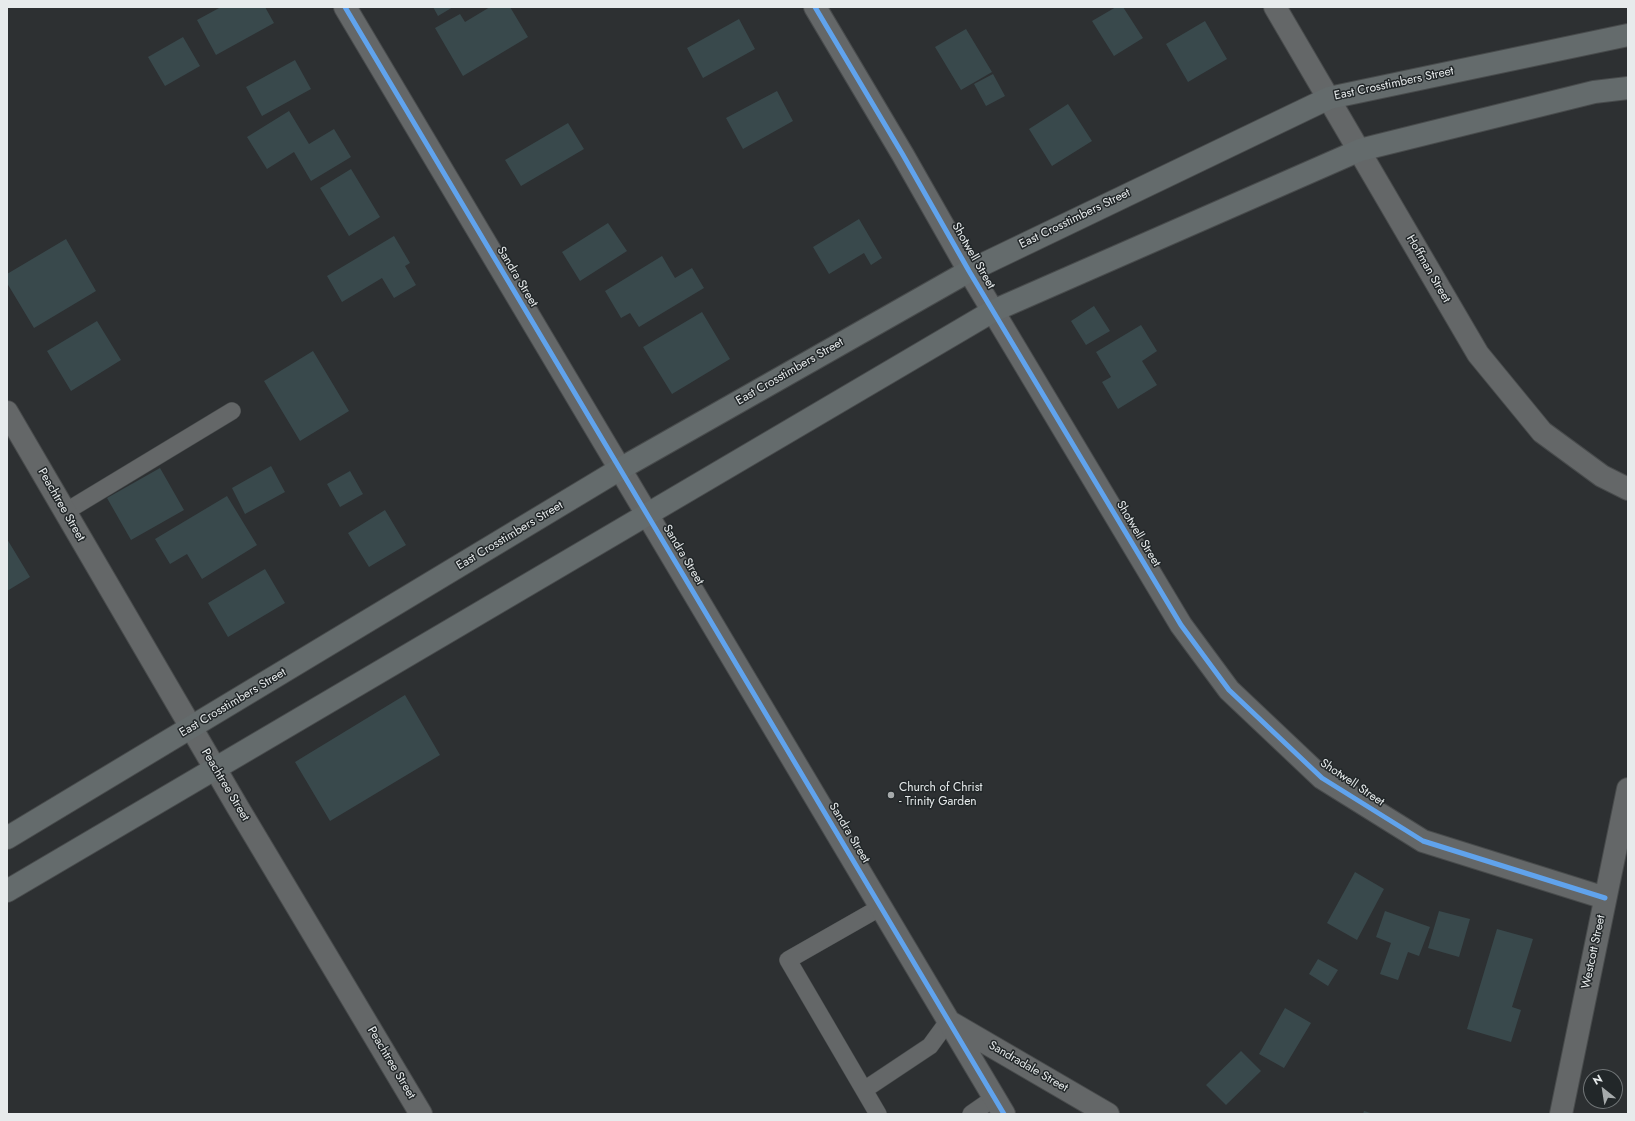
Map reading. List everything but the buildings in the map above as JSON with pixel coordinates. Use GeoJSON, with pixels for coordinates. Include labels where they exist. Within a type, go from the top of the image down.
{"type":"FeatureCollection","features":[{"type":"Feature","properties":{"kind":"main road","name":"East Crosstimbers Street"},"geometry":{"type":"LineString","coordinates":[[7,838],[191,729],[620,469],[969,270],[1329,98],[1628,35]]}},
{"type":"Feature","properties":{"kind":"main road"},"geometry":{"type":"LineString","coordinates":[[7,891],[993,311],[1360,150],[1594,92],[1628,88]]}},
{"type":"Feature","properties":{"kind":"street","name":"Sandra Street"},"geometry":{"type":"LineString","coordinates":[[345,7],[999,1106]]}},
{"type":"Feature","properties":{"kind":"street","name":"Shotwell Street"},"geometry":{"type":"LineString","coordinates":[[815,7],[903,154],[993,311],[1181,625],[1229,690],[1322,778],[1423,841],[1605,898]]}},
{"type":"Feature","properties":{"kind":"street","name":"Hoffman Street"},"geometry":{"type":"LineString","coordinates":[[1275,7],[1478,354],[1542,432],[1602,476],[1628,489]]}},
{"type":"Feature","properties":{"kind":"street","name":"Peachtree Street"},"geometry":{"type":"LineString","coordinates":[[7,412],[191,729],[422,1114]]}},
{"type":"Feature","properties":{"kind":"street","name":"Westcott Street"},"geometry":{"type":"LineString","coordinates":[[1561,1114],[1628,789]]}},
{"type":"Feature","properties":{"kind":"street","name":"Sandradale Street"},"geometry":{"type":"LineString","coordinates":[[948,1020],[1108,1114]]}},
{"type":"Feature","properties":{"kind":"lane"},"geometry":{"type":"LineString","coordinates":[[65,512],[232,411]]}},
{"type":"Feature","properties":{"kind":"lane"},"geometry":{"type":"LineString","coordinates":[[878,1114],[788,960],[881,908]]}},
{"type":"Feature","properties":{"kind":"lane"},"geometry":{"type":"LineString","coordinates":[[864,1090],[930,1046],[948,1020]]}},
{"type":"Feature","properties":{"kind":"lane"},"geometry":{"type":"LineString","coordinates":[[971,1114],[999,1106]]}},
{"type":"Feature","properties":{"kind":"cycle path"},"geometry":{"type":"LineString","coordinates":[[345,7],[1004,1114]]}},
{"type":"Feature","properties":{"kind":"cycle path"},"geometry":{"type":"LineString","coordinates":[[815,7],[903,155],[969,271],[1181,625],[1229,690],[1322,778],[1423,841],[1605,898]]}},
{"type":"Feature","properties":{"kind":"place","name":"Church of Christ - Trinity Garden"},"geometry":{"type":"Point","coordinates":[891,795]}}]}
